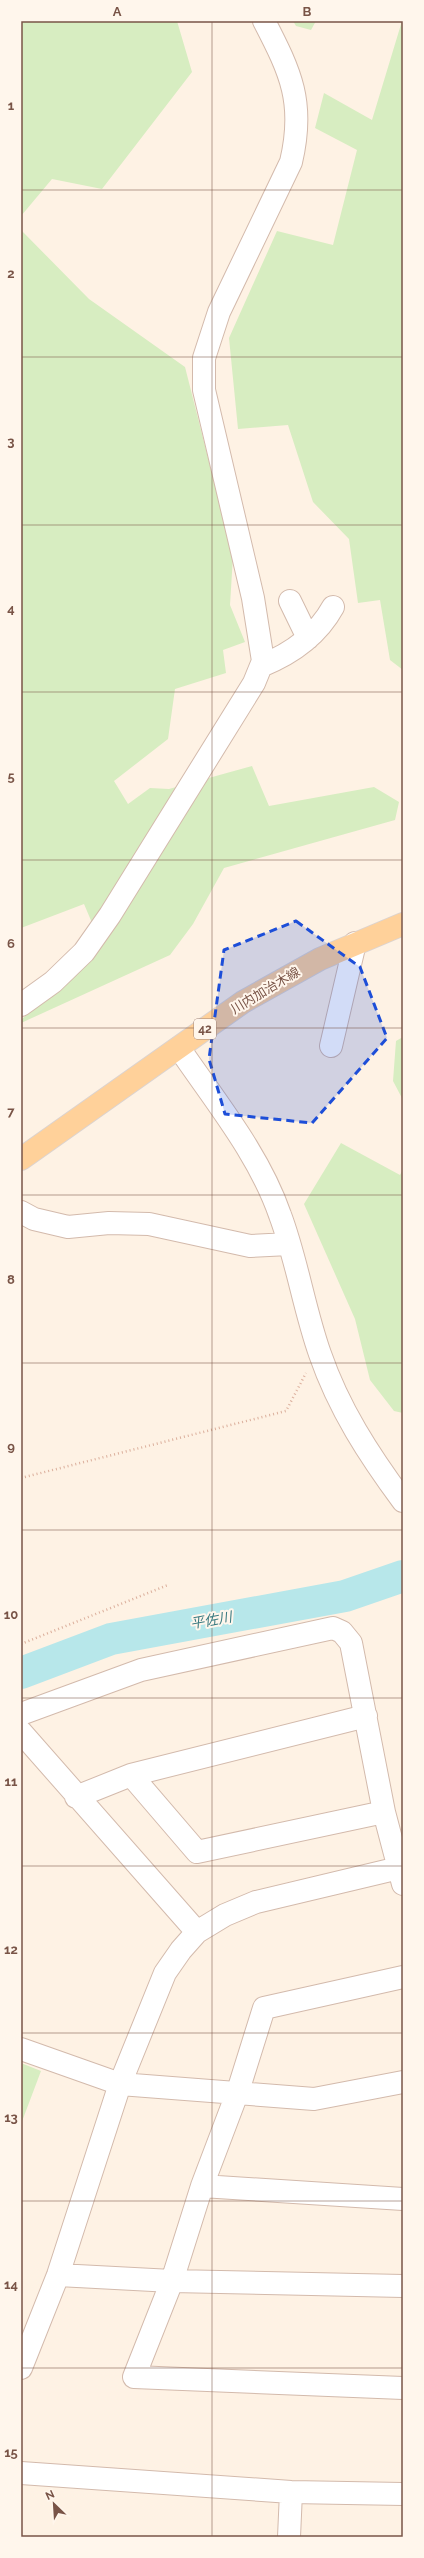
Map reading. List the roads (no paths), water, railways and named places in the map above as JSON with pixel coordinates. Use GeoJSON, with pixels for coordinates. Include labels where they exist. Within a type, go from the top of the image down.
{"type":"FeatureCollection","features":[{"type":"Feature","properties":{"kind":"main road","name":"川内加治木線"},"geometry":{"type":"LineString","coordinates":[[21,1159],[243,1002],[284,977],[355,943],[403,924]]}},
{"type":"Feature","properties":{"kind":"street"},"geometry":{"type":"LineString","coordinates":[[21,1005],[52,982],[84,952],[110,915],[254,683],[263,661],[253,598],[204,390],[204,358],[219,312],[291,162],[297,136],[296,96],[286,64],[264,21]]}},
{"type":"Feature","properties":{"kind":"street"},"geometry":{"type":"LineString","coordinates":[[290,601],[308,638]]}},
{"type":"Feature","properties":{"kind":"street"},"geometry":{"type":"LineString","coordinates":[[261,666],[282,657],[308,638],[327,618],[332,608]]}},
{"type":"Feature","properties":{"kind":"street"},"geometry":{"type":"LineString","coordinates":[[332,1046],[355,943]]}},
{"type":"Feature","properties":{"kind":"street"},"geometry":{"type":"LineString","coordinates":[[179,1048],[260,1168],[280,1215],[320,1353],[338,1400],[352,1425],[403,1501]]}},
{"type":"Feature","properties":{"kind":"street"},"geometry":{"type":"LineString","coordinates":[[21,1212],[34,1219],[68,1227],[109,1222],[149,1224],[250,1246],[289,1244]]}},
{"type":"Feature","properties":{"kind":"street"},"geometry":{"type":"LineString","coordinates":[[21,1714],[69,1694],[142,1670],[333,1628],[342,1632],[351,1643],[384,1812],[402,1873],[256,1902],[225,1915],[197,1932],[181,1950],[165,1973],[120,2084],[58,2275],[21,2368]]}},
{"type":"Feature","properties":{"kind":"street"},"geometry":{"type":"LineString","coordinates":[[76,1796],[131,1775],[366,1716]]}},
{"type":"Feature","properties":{"kind":"street"},"geometry":{"type":"LineString","coordinates":[[21,1732],[197,1932]]}},
{"type":"Feature","properties":{"kind":"street"},"geometry":{"type":"LineString","coordinates":[[131,1775],[196,1852],[384,1812]]}},
{"type":"Feature","properties":{"kind":"street"},"geometry":{"type":"LineString","coordinates":[[403,1976],[264,2008],[238,2091],[202,2186],[172,2281],[134,2377],[403,2388]]}},
{"type":"Feature","properties":{"kind":"street"},"geometry":{"type":"LineString","coordinates":[[21,2049],[120,2084],[238,2091],[314,2098],[403,2082]]}},
{"type":"Feature","properties":{"kind":"street"},"geometry":{"type":"LineString","coordinates":[[202,2186],[403,2199]]}},
{"type":"Feature","properties":{"kind":"street"},"geometry":{"type":"LineString","coordinates":[[58,2275],[172,2281],[403,2286]]}},
{"type":"Feature","properties":{"kind":"street"},"geometry":{"type":"LineString","coordinates":[[21,2473],[291,2492],[403,2494]]}},
{"type":"Feature","properties":{"kind":"street"},"geometry":{"type":"LineString","coordinates":[[289,2537],[291,2492]]}},
{"type":"Feature","properties":{"kind":"waterway","name":"平佐川"},"geometry":{"type":"LineString","coordinates":[[21,1673],[111,1639],[345,1596],[403,1576]]}}]}
